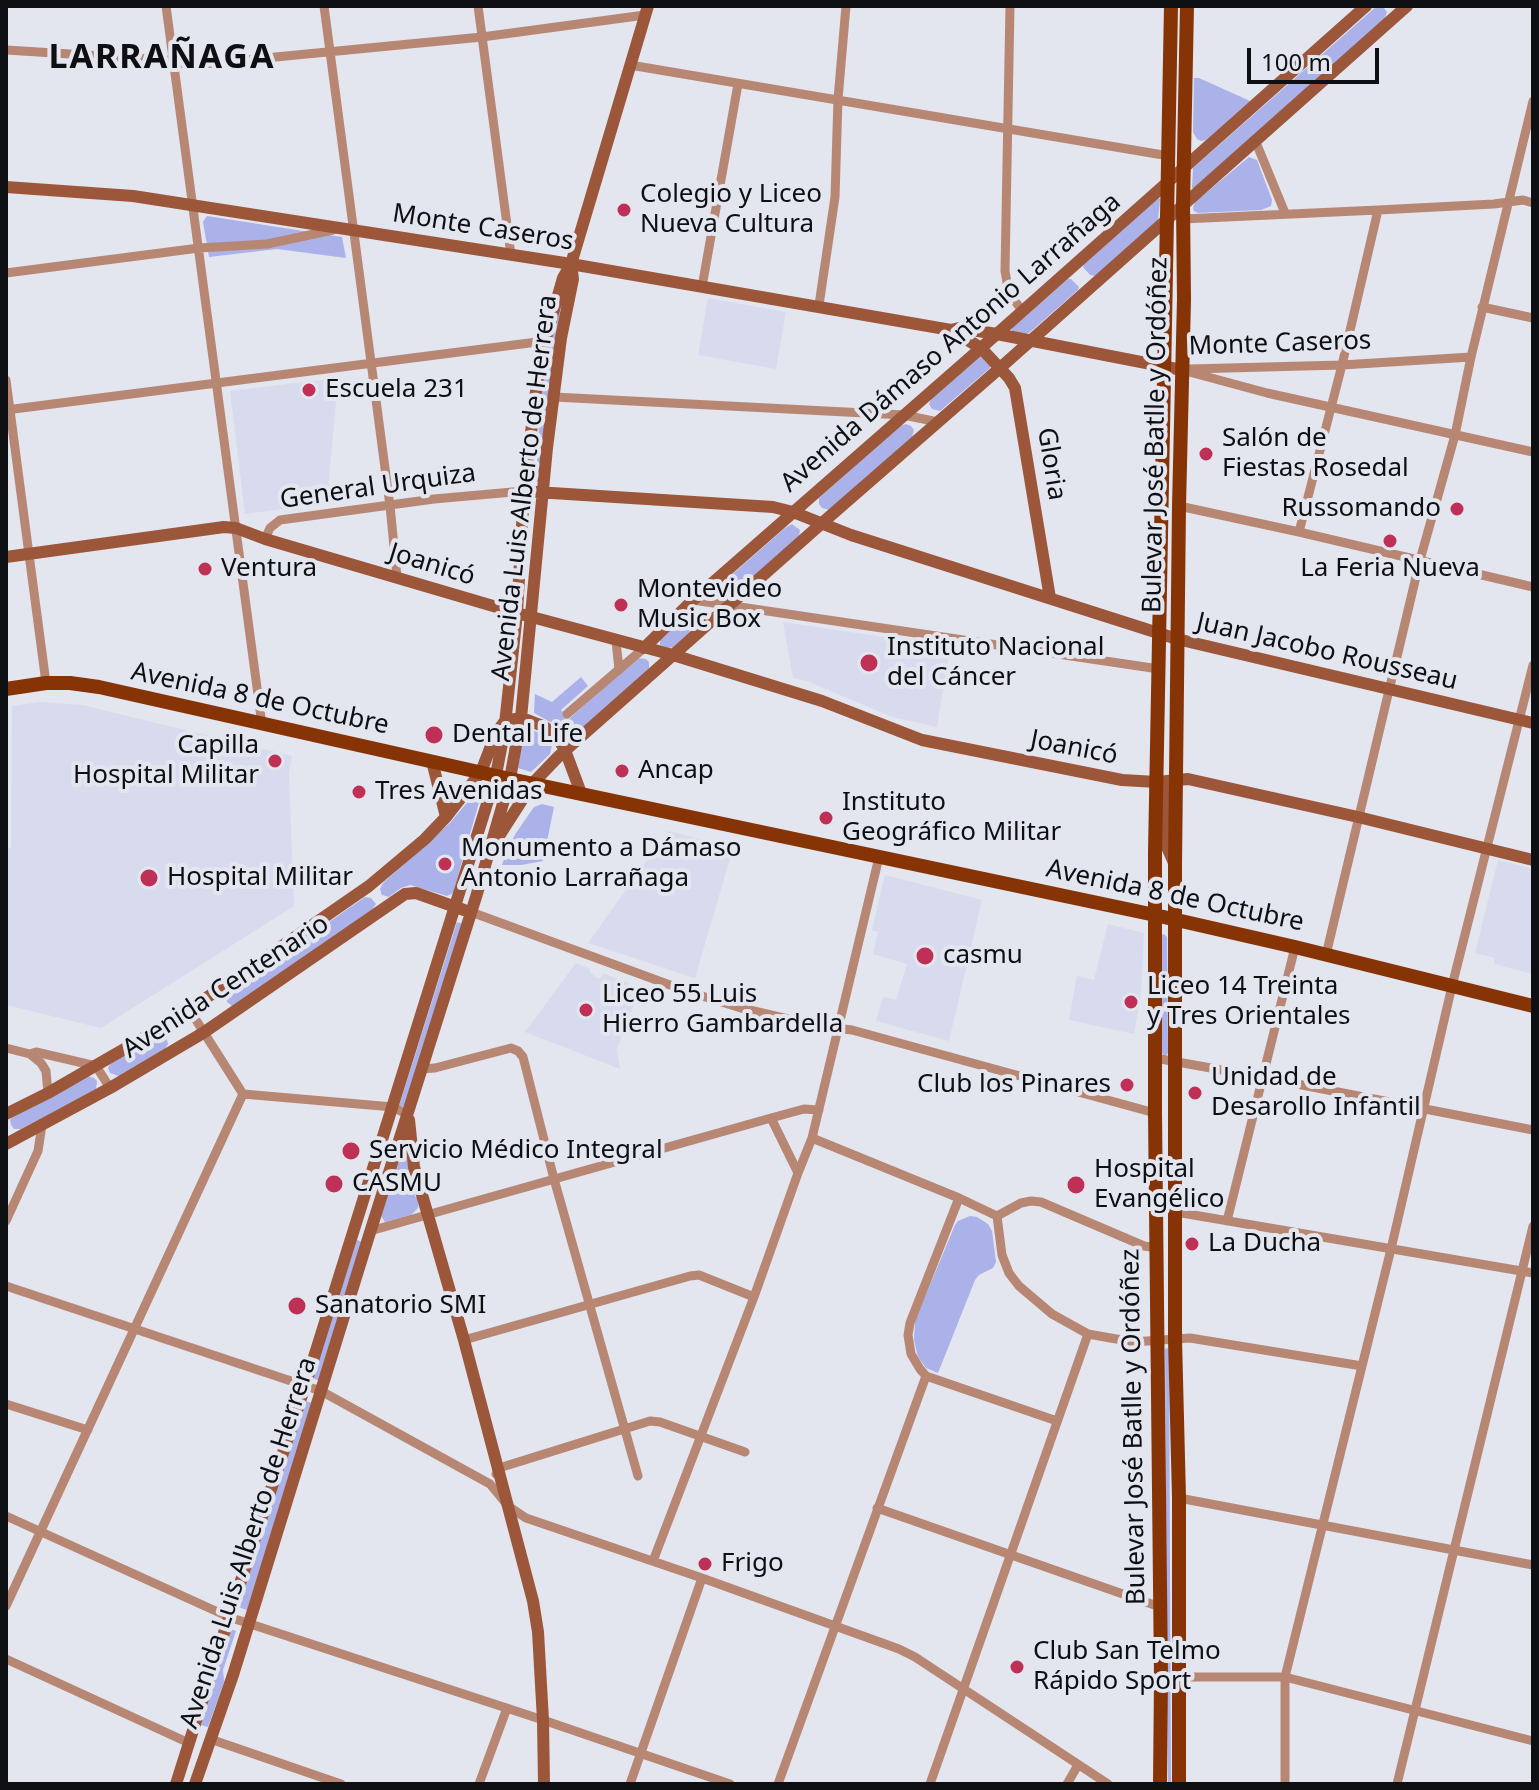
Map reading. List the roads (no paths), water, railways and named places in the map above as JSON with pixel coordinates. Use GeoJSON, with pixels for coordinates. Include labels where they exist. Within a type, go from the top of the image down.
{"type":"FeatureCollection","features":[{"type":"Feature","properties":{"kind":"main road","name":"Bulevar José Batlle y Ordóñez"},"geometry":{"type":"LineString","coordinates":[[1160,1784],[1155,915],[1171,6]]}},
{"type":"Feature","properties":{"kind":"main road","name":"Bulevar José Batlle y Ordóñez"},"geometry":{"type":"LineString","coordinates":[[1179,1784],[1175,865],[1187,6]]}},
{"type":"Feature","properties":{"kind":"main road"},"geometry":{"type":"LineString","coordinates":[[1164,367],[1172,375],[1172,420],[1180,448]]}},
{"type":"Feature","properties":{"kind":"main road"},"geometry":{"type":"LineString","coordinates":[[1160,537],[1168,552],[1168,627],[1177,639]]}},
{"type":"Feature","properties":{"kind":"main road","name":"Avenida 8 de Octubre"},"geometry":{"type":"LineString","coordinates":[[6,689],[46,683],[99,687],[262,725],[1155,915],[1533,1006]]}},
{"type":"Feature","properties":{"kind":"main road"},"geometry":{"type":"LineString","coordinates":[[1155,1117],[1164,1145],[1165,1204],[1176,1212]]}},
{"type":"Feature","properties":{"kind":"street"},"geometry":{"type":"LineString","coordinates":[[166,6],[262,725]]}},
{"type":"Feature","properties":{"kind":"street"},"geometry":{"type":"LineString","coordinates":[[324,6],[346,229],[370,362],[397,577]]}},
{"type":"Feature","properties":{"kind":"street"},"geometry":{"type":"LineString","coordinates":[[478,6],[511,255]]}},
{"type":"Feature","properties":{"kind":"street"},"geometry":{"type":"LineString","coordinates":[[819,305],[835,197],[838,99],[846,6]]}},
{"type":"Feature","properties":{"kind":"street"},"geometry":{"type":"LineString","coordinates":[[1010,6],[1006,281],[1009,294],[1022,310]]}},
{"type":"Feature","properties":{"kind":"street","name":"Avenida Dámaso Antonio Larrañaga"},"geometry":{"type":"LineString","coordinates":[[491,844],[533,783],[565,750],[1031,340],[1081,277],[1168,181],[1366,6]]}},
{"type":"Feature","properties":{"kind":"street","name":"Avenida Dámaso Antonio Larrañaga"},"geometry":{"type":"LineString","coordinates":[[567,714],[1022,310],[1081,277],[1167,219],[1183,212],[1255,140],[1402,7]]}},
{"type":"Feature","properties":{"kind":"street"},"geometry":{"type":"LineString","coordinates":[[6,50],[193,65],[482,37],[647,11]]}},
{"type":"Feature","properties":{"kind":"street","name":"Avenida Luis Alberto de Herrera"},"geometry":{"type":"LineString","coordinates":[[195,1784],[233,1675],[491,844],[503,777],[524,491],[545,341],[647,11]]}},
{"type":"Feature","properties":{"kind":"street"},"geometry":{"type":"LineString","coordinates":[[630,65],[1169,156]]}},
{"type":"Feature","properties":{"kind":"street"},"geometry":{"type":"LineString","coordinates":[[702,287],[738,84]]}},
{"type":"Feature","properties":{"kind":"street"},"geometry":{"type":"LineString","coordinates":[[1326,955],[1420,560],[1455,435],[1482,307],[1533,101]]}},
{"type":"Feature","properties":{"kind":"street"},"geometry":{"type":"LineString","coordinates":[[1255,140],[1285,213]]}},
{"type":"Feature","properties":{"kind":"street","name":"Monte Caseros"},"geometry":{"type":"LineString","coordinates":[[6,187],[96,192],[571,264],[951,330],[981,348]]}},
{"type":"Feature","properties":{"kind":"street"},"geometry":{"type":"LineString","coordinates":[[1183,212],[1285,213],[1523,200],[1533,203]]}},
{"type":"Feature","properties":{"kind":"street"},"geometry":{"type":"LineString","coordinates":[[1299,532],[1378,210]]}},
{"type":"Feature","properties":{"kind":"street"},"geometry":{"type":"LineString","coordinates":[[6,273],[199,248],[267,244],[346,229]]}},
{"type":"Feature","properties":{"kind":"street","name":"Avenida Luis Alberto de Herrera"},"geometry":{"type":"LineString","coordinates":[[176,1784],[456,907],[521,718],[554,397],[561,338],[573,279],[571,264]]}},
{"type":"Feature","properties":{"kind":"street"},"geometry":{"type":"LineString","coordinates":[[1482,307],[1533,318]]}},
{"type":"Feature","properties":{"kind":"street","name":"Monte Caseros"},"geometry":{"type":"LineString","coordinates":[[951,330],[959,328],[997,334],[1182,370],[1471,357]]}},
{"type":"Feature","properties":{"kind":"street"},"geometry":{"type":"LineString","coordinates":[[8,410],[545,341]]}},
{"type":"Feature","properties":{"kind":"street","name":"Gloria"},"geometry":{"type":"LineString","coordinates":[[981,348],[1015,388],[1018,398],[1050,598]]}},
{"type":"Feature","properties":{"kind":"street"},"geometry":{"type":"LineString","coordinates":[[1182,370],[1330,408],[1533,452]]}},
{"type":"Feature","properties":{"kind":"street"},"geometry":{"type":"LineString","coordinates":[[6,380],[46,683]]}},
{"type":"Feature","properties":{"kind":"street"},"geometry":{"type":"LineString","coordinates":[[554,397],[904,415],[938,422]]}},
{"type":"Feature","properties":{"kind":"street","name":"General Urquiza"},"geometry":{"type":"LineString","coordinates":[[265,539],[270,528],[280,520],[434,499],[524,491],[763,505],[793,512]]}},
{"type":"Feature","properties":{"kind":"street"},"geometry":{"type":"LineString","coordinates":[[1179,506],[1533,587]]}},
{"type":"Feature","properties":{"kind":"street","name":"Juan Jacobo Rousseau"},"geometry":{"type":"LineString","coordinates":[[793,512],[851,535],[1177,639],[1526,721]]}},
{"type":"Feature","properties":{"kind":"street"},"geometry":{"type":"LineString","coordinates":[[6,557],[224,527],[236,528]]}},
{"type":"Feature","properties":{"kind":"street","name":"Joanicó"},"geometry":{"type":"LineString","coordinates":[[236,528],[532,618],[673,655],[822,701],[922,740],[1122,780],[1157,782],[1188,779],[1533,860]]}},
{"type":"Feature","properties":{"kind":"street"},"geometry":{"type":"LineString","coordinates":[[693,600],[1159,669]]}},
{"type":"Feature","properties":{"kind":"street"},"geometry":{"type":"LineString","coordinates":[[616,641],[619,670]]}},
{"type":"Feature","properties":{"kind":"street"},"geometry":{"type":"LineString","coordinates":[[1285,1784],[1285,1677],[1391,1249],[1452,986],[1526,721],[1533,665]]}},
{"type":"Feature","properties":{"kind":"street"},"geometry":{"type":"LineString","coordinates":[[521,718],[550,730],[561,742],[581,793]]}},
{"type":"Feature","properties":{"kind":"street","name":"Avenida Luis Alberto de Herrera"},"geometry":{"type":"LineString","coordinates":[[481,772],[496,733],[505,721],[521,718]]}},
{"type":"Feature","properties":{"kind":"street"},"geometry":{"type":"LineString","coordinates":[[432,761],[446,817]]}},
{"type":"Feature","properties":{"kind":"street","name":"Avenida Centenario"},"geometry":{"type":"LineString","coordinates":[[6,1114],[96,1066],[189,1009],[369,886],[425,839],[481,772]]}},
{"type":"Feature","properties":{"kind":"street","name":"Bulevar José Batlle y Ordóñez"},"geometry":{"type":"LineString","coordinates":[[1157,782],[1167,792],[1167,847],[1175,865]]}},
{"type":"Feature","properties":{"kind":"street"},"geometry":{"type":"LineString","coordinates":[[653,1561],[812,1138],[879,857]]}},
{"type":"Feature","properties":{"kind":"street"},"geometry":{"type":"LineString","coordinates":[[369,886],[385,909]]}},
{"type":"Feature","properties":{"kind":"street","name":"Avenida Centenario"},"geometry":{"type":"LineString","coordinates":[[8,1138],[42,1125],[203,1033],[401,897],[416,893],[471,912]]}},
{"type":"Feature","properties":{"kind":"street"},"geometry":{"type":"LineString","coordinates":[[471,912],[728,1004],[794,1021],[852,1030],[1155,1117]]}},
{"type":"Feature","properties":{"kind":"street"},"geometry":{"type":"LineString","coordinates":[[1227,1221],[1295,947]]}},
{"type":"Feature","properties":{"kind":"street"},"geometry":{"type":"LineString","coordinates":[[189,1009],[243,1094]]}},
{"type":"Feature","properties":{"kind":"street"},"geometry":{"type":"LineString","coordinates":[[6,1048],[30,1054],[41,1063],[46,1071],[48,1093]]}},
{"type":"Feature","properties":{"kind":"street"},"geometry":{"type":"LineString","coordinates":[[421,1069],[511,1048],[523,1057],[638,1476]]}},
{"type":"Feature","properties":{"kind":"street"},"geometry":{"type":"LineString","coordinates":[[30,1054],[36,1052],[96,1066],[110,1088]]}},
{"type":"Feature","properties":{"kind":"street"},"geometry":{"type":"LineString","coordinates":[[1155,1058],[1533,1130]]}},
{"type":"Feature","properties":{"kind":"street"},"geometry":{"type":"LineString","coordinates":[[243,1094],[393,1107],[408,1115],[414,1167],[464,1340],[533,1601],[538,1632],[544,1784]]}},
{"type":"Feature","properties":{"kind":"street"},"geometry":{"type":"LineString","coordinates":[[6,1606],[243,1094]]}},
{"type":"Feature","properties":{"kind":"street"},"geometry":{"type":"LineString","coordinates":[[370,1231],[804,1109],[819,1110]]}},
{"type":"Feature","properties":{"kind":"street"},"geometry":{"type":"LineString","coordinates":[[771,1118],[798,1173]]}},
{"type":"Feature","properties":{"kind":"street"},"geometry":{"type":"LineString","coordinates":[[6,1221],[38,1151],[42,1125]]}},
{"type":"Feature","properties":{"kind":"street"},"geometry":{"type":"LineString","coordinates":[[812,1138],[997,1216]]}},
{"type":"Feature","properties":{"kind":"street"},"geometry":{"type":"LineString","coordinates":[[959,1198],[910,1323],[911,1354],[926,1376],[1057,1421]]}},
{"type":"Feature","properties":{"kind":"street"},"geometry":{"type":"LineString","coordinates":[[997,1216],[1021,1203],[1041,1202],[1144,1246],[1157,1248]]}},
{"type":"Feature","properties":{"kind":"street"},"geometry":{"type":"LineString","coordinates":[[1176,1212],[1528,1272]]}},
{"type":"Feature","properties":{"kind":"street"},"geometry":{"type":"LineString","coordinates":[[997,1216],[1002,1255],[1009,1273],[1019,1286],[1052,1314],[1088,1334],[1133,1342],[1190,1338],[1362,1366]]}},
{"type":"Feature","properties":{"kind":"street"},"geometry":{"type":"LineString","coordinates":[[1397,1784],[1454,1550],[1528,1272],[1533,1226]]}},
{"type":"Feature","properties":{"kind":"street"},"geometry":{"type":"LineString","coordinates":[[464,1340],[690,1276],[699,1275],[754,1297]]}},
{"type":"Feature","properties":{"kind":"street"},"geometry":{"type":"LineString","coordinates":[[6,1286],[321,1391],[490,1484],[508,1506],[526,1518],[702,1578],[915,1657],[1108,1784]]}},
{"type":"Feature","properties":{"kind":"street"},"geometry":{"type":"LineString","coordinates":[[930,1784],[1088,1334]]}},
{"type":"Feature","properties":{"kind":"street"},"geometry":{"type":"LineString","coordinates":[[778,1784],[926,1376]]}},
{"type":"Feature","properties":{"kind":"street"},"geometry":{"type":"LineString","coordinates":[[6,1404],[88,1430]]}},
{"type":"Feature","properties":{"kind":"street"},"geometry":{"type":"LineString","coordinates":[[490,1484],[499,1468],[650,1421],[745,1452]]}},
{"type":"Feature","properties":{"kind":"street"},"geometry":{"type":"LineString","coordinates":[[1179,1498],[1533,1565]]}},
{"type":"Feature","properties":{"kind":"street"},"geometry":{"type":"LineString","coordinates":[[877,1508],[1160,1607]]}},
{"type":"Feature","properties":{"kind":"street"},"geometry":{"type":"LineString","coordinates":[[6,1516],[229,1617],[730,1784]]}},
{"type":"Feature","properties":{"kind":"street"},"geometry":{"type":"LineString","coordinates":[[630,1784],[702,1578]]}},
{"type":"Feature","properties":{"kind":"street"},"geometry":{"type":"LineString","coordinates":[[6,1659],[189,1743]]}},
{"type":"Feature","properties":{"kind":"street"},"geometry":{"type":"LineString","coordinates":[[1178,1677],[1285,1677],[1533,1741]]}},
{"type":"Feature","properties":{"kind":"street"},"geometry":{"type":"LineString","coordinates":[[479,1784],[507,1708]]}},
{"type":"Feature","properties":{"kind":"street"},"geometry":{"type":"LineString","coordinates":[[210,1739],[341,1784]]}},
{"type":"Feature","properties":{"kind":"street"},"geometry":{"type":"LineString","coordinates":[[1067,1784],[1078,1765]]}},
{"type":"Feature","properties":{"kind":"place","name":"Colegio y Liceo Nueva Cultura"},"geometry":{"type":"Point","coordinates":[624,210]}},
{"type":"Feature","properties":{"kind":"place","name":"Escuela 231"},"geometry":{"type":"Point","coordinates":[309,390]}},
{"type":"Feature","properties":{"kind":"place","name":"Salón de Fiestas Rosedal"},"geometry":{"type":"Point","coordinates":[1206,454]}},
{"type":"Feature","properties":{"kind":"place","name":"Russomando"},"geometry":{"type":"Point","coordinates":[1457,509]}},
{"type":"Feature","properties":{"kind":"place","name":"La Feria Nueva"},"geometry":{"type":"Point","coordinates":[1390,541]}},
{"type":"Feature","properties":{"kind":"place","name":"Ventura"},"geometry":{"type":"Point","coordinates":[205,569]}},
{"type":"Feature","properties":{"kind":"place","name":"Montevideo Music Box"},"geometry":{"type":"Point","coordinates":[621,605]}},
{"type":"Feature","properties":{"kind":"place","name":"Instituto Nacional del Cáncer"},"geometry":{"type":"Point","coordinates":[869,663]}},
{"type":"Feature","properties":{"kind":"place","name":"Dental Life"},"geometry":{"type":"Point","coordinates":[434,735]}},
{"type":"Feature","properties":{"kind":"place","name":"Capilla Hospital Militar"},"geometry":{"type":"Point","coordinates":[275,761]}},
{"type":"Feature","properties":{"kind":"place","name":"Ancap"},"geometry":{"type":"Point","coordinates":[622,771]}},
{"type":"Feature","properties":{"kind":"place","name":"Tres Avenidas"},"geometry":{"type":"Point","coordinates":[359,792]}},
{"type":"Feature","properties":{"kind":"place","name":"Instituto Geográfico Militar"},"geometry":{"type":"Point","coordinates":[826,818]}},
{"type":"Feature","properties":{"kind":"place","name":"Monumento a Dámaso Antonio Larrañaga"},"geometry":{"type":"Point","coordinates":[445,864]}},
{"type":"Feature","properties":{"kind":"place","name":"Hospital Militar"},"geometry":{"type":"Point","coordinates":[149,878]}},
{"type":"Feature","properties":{"kind":"place","name":"casmu"},"geometry":{"type":"Point","coordinates":[925,956]}},
{"type":"Feature","properties":{"kind":"place","name":"Liceo 14 Treinta y Tres Orientales"},"geometry":{"type":"Point","coordinates":[1131,1002]}},
{"type":"Feature","properties":{"kind":"place","name":"Liceo 55 Luis Hierro Gambardella"},"geometry":{"type":"Point","coordinates":[586,1010]}},
{"type":"Feature","properties":{"kind":"place","name":"Club los Pinares"},"geometry":{"type":"Point","coordinates":[1127,1085]}},
{"type":"Feature","properties":{"kind":"place","name":"Unidad de Desarollo Infantil"},"geometry":{"type":"Point","coordinates":[1195,1093]}},
{"type":"Feature","properties":{"kind":"place","name":"Servicio Médico Integral"},"geometry":{"type":"Point","coordinates":[351,1151]}},
{"type":"Feature","properties":{"kind":"place","name":"CASMU"},"geometry":{"type":"Point","coordinates":[334,1184]}},
{"type":"Feature","properties":{"kind":"place","name":"Hospital Evangélico"},"geometry":{"type":"Point","coordinates":[1076,1185]}},
{"type":"Feature","properties":{"kind":"place","name":"La Ducha"},"geometry":{"type":"Point","coordinates":[1192,1244]}},
{"type":"Feature","properties":{"kind":"place","name":"Sanatorio SMI"},"geometry":{"type":"Point","coordinates":[297,1306]}},
{"type":"Feature","properties":{"kind":"place","name":"Frigo"},"geometry":{"type":"Point","coordinates":[705,1564]}},
{"type":"Feature","properties":{"kind":"place","name":"Club San Telmo Rápido Sport"},"geometry":{"type":"Point","coordinates":[1017,1667]}},
{"type":"Feature","properties":{"kind":"district","name":"LARRAÑAGA"},"geometry":{"type":"Point","coordinates":[162,58]}}]}
